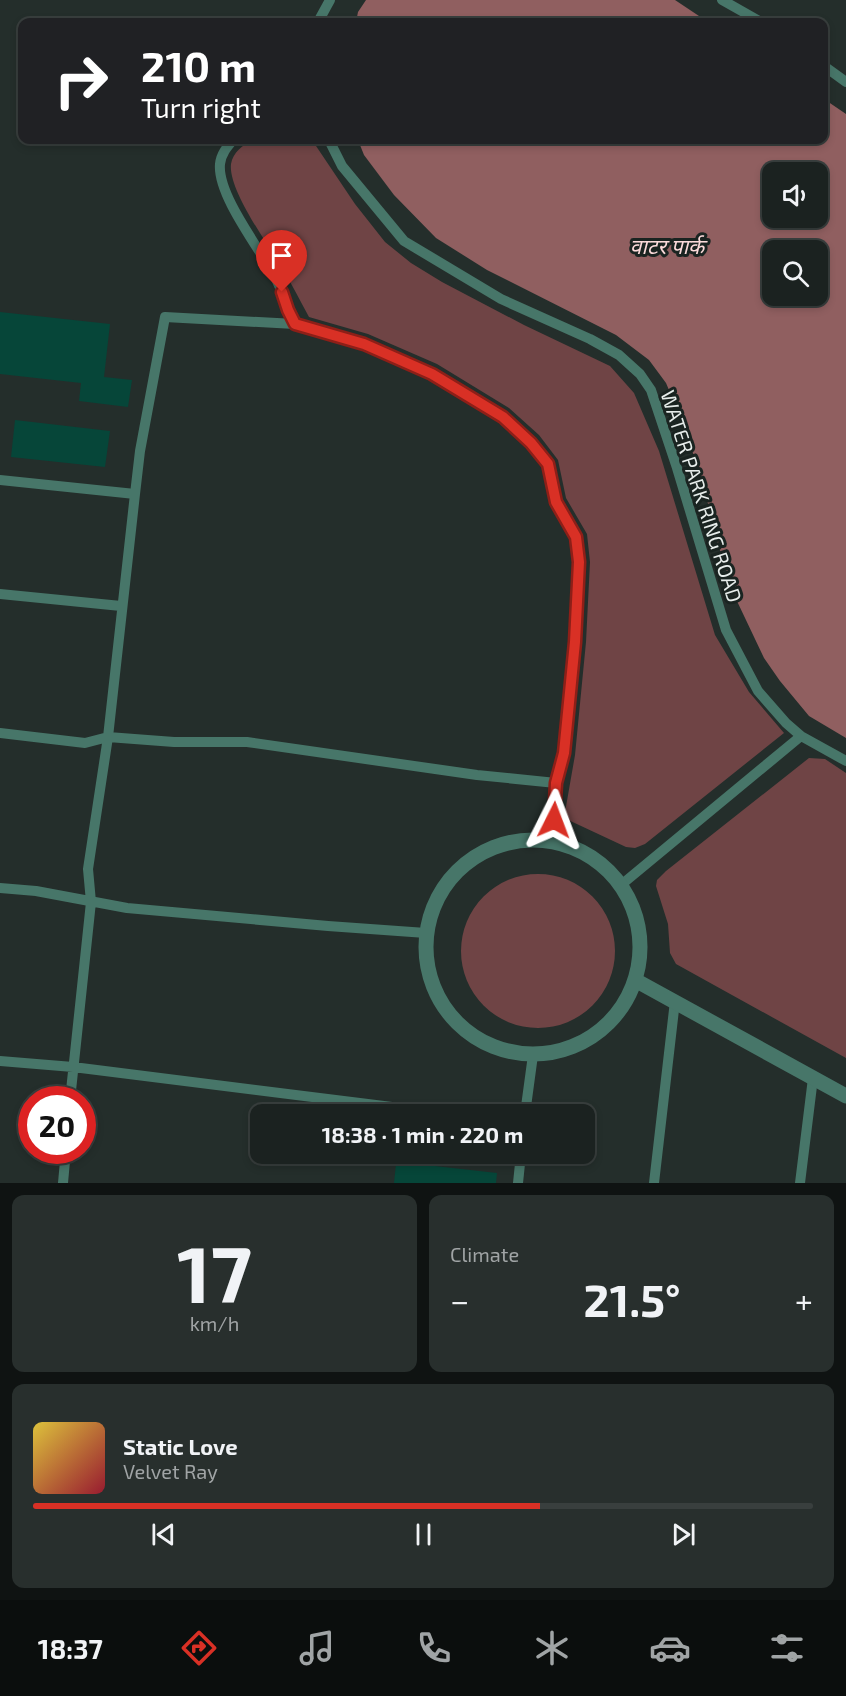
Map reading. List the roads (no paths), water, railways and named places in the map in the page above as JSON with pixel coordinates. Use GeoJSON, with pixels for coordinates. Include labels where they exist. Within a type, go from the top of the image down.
{"type":"FeatureCollection","features":[{"type":"Feature","properties":{"kind":"street"},"geometry":{"type":"LineString","coordinates":[[522,840],[558,842],[582,851],[604,866],[621,885],[636,915],[640,947],[635,980],[620,1010],[596,1034],[566,1049],[532,1055],[496,1048],[464,1031],[441,1003],[427,969],[426,933],[437,898],[458,870],[478,856],[488,850],[522,840]]}},
{"type":"Feature","properties":{"kind":"street"},"geometry":{"type":"LineString","coordinates":[[635,980],[846,1096]]}},
{"type":"Feature","properties":{"kind":"lane"},"geometry":{"type":"LineString","coordinates":[[320,18],[330,0]]}},
{"type":"Feature","properties":{"kind":"lane"},"geometry":{"type":"LineString","coordinates":[[722,0],[754,18]]}},
{"type":"Feature","properties":{"kind":"lane"},"geometry":{"type":"LineString","coordinates":[[828,69],[846,82]]}},
{"type":"Feature","properties":{"kind":"lane"},"geometry":{"type":"LineString","coordinates":[[230,144],[224,151],[220,165],[223,183],[241,220],[274,276],[295,324]]}},
{"type":"Feature","properties":{"kind":"lane","name":"WATER PARK RING ROAD"},"geometry":{"type":"LineString","coordinates":[[330,144],[342,166],[404,241],[501,299],[590,339],[619,355],[640,375],[651,390],[726,630],[758,691],[786,723],[801,736],[846,761]]}},
{"type":"Feature","properties":{"kind":"lane"},"geometry":{"type":"LineString","coordinates":[[71,1086],[91,902],[88,869],[108,736],[140,451],[165,317],[295,324],[364,344],[432,374],[503,417],[531,443],[548,464],[556,502],[576,537],[579,562],[575,642],[564,753],[556,783],[554,820],[558,842]]}},
{"type":"Feature","properties":{"kind":"lane"},"geometry":{"type":"LineString","coordinates":[[0,480],[135,494]]}},
{"type":"Feature","properties":{"kind":"lane"},"geometry":{"type":"LineString","coordinates":[[0,594],[121,606]]}},
{"type":"Feature","properties":{"kind":"lane"},"geometry":{"type":"LineString","coordinates":[[0,733],[85,743],[108,736],[174,742],[247,742],[477,776],[556,783]]}},
{"type":"Feature","properties":{"kind":"lane"},"geometry":{"type":"LineString","coordinates":[[621,885],[801,736]]}},
{"type":"Feature","properties":{"kind":"lane"},"geometry":{"type":"LineString","coordinates":[[0,888],[36,891],[128,908],[426,933]]}},
{"type":"Feature","properties":{"kind":"lane"},"geometry":{"type":"LineString","coordinates":[[654,1183],[675,1001]]}},
{"type":"Feature","properties":{"kind":"lane"},"geometry":{"type":"LineString","coordinates":[[526,1104],[532,1055]]}},
{"type":"Feature","properties":{"kind":"lane"},"geometry":{"type":"LineString","coordinates":[[0,1061],[73,1067],[368,1104]]}},
{"type":"Feature","properties":{"kind":"lane"},"geometry":{"type":"LineString","coordinates":[[800,1183],[813,1078]]}},
{"type":"Feature","properties":{"kind":"lane"},"geometry":{"type":"LineString","coordinates":[[63,1183],[65,1164]]}},
{"type":"Feature","properties":{"kind":"lane"},"geometry":{"type":"LineString","coordinates":[[518,1183],[520,1164]]}},
{"type":"Feature","properties":{"kind":"water"},"geometry":{"type":"Polygon","coordinates":[[[366,0],[675,0],[702,18],[357,18],[366,0]]]}},
{"type":"Feature","properties":{"kind":"water","name":"वाटर पार्क"},"geometry":{"type":"Polygon","coordinates":[[[828,102],[846,114],[846,738],[809,716],[764,658],[736,599],[717,541],[702,479],[680,416],[666,383],[649,360],[616,335],[487,270],[436,238],[394,195],[364,155],[360,144],[828,144],[828,102]]]}}]}
